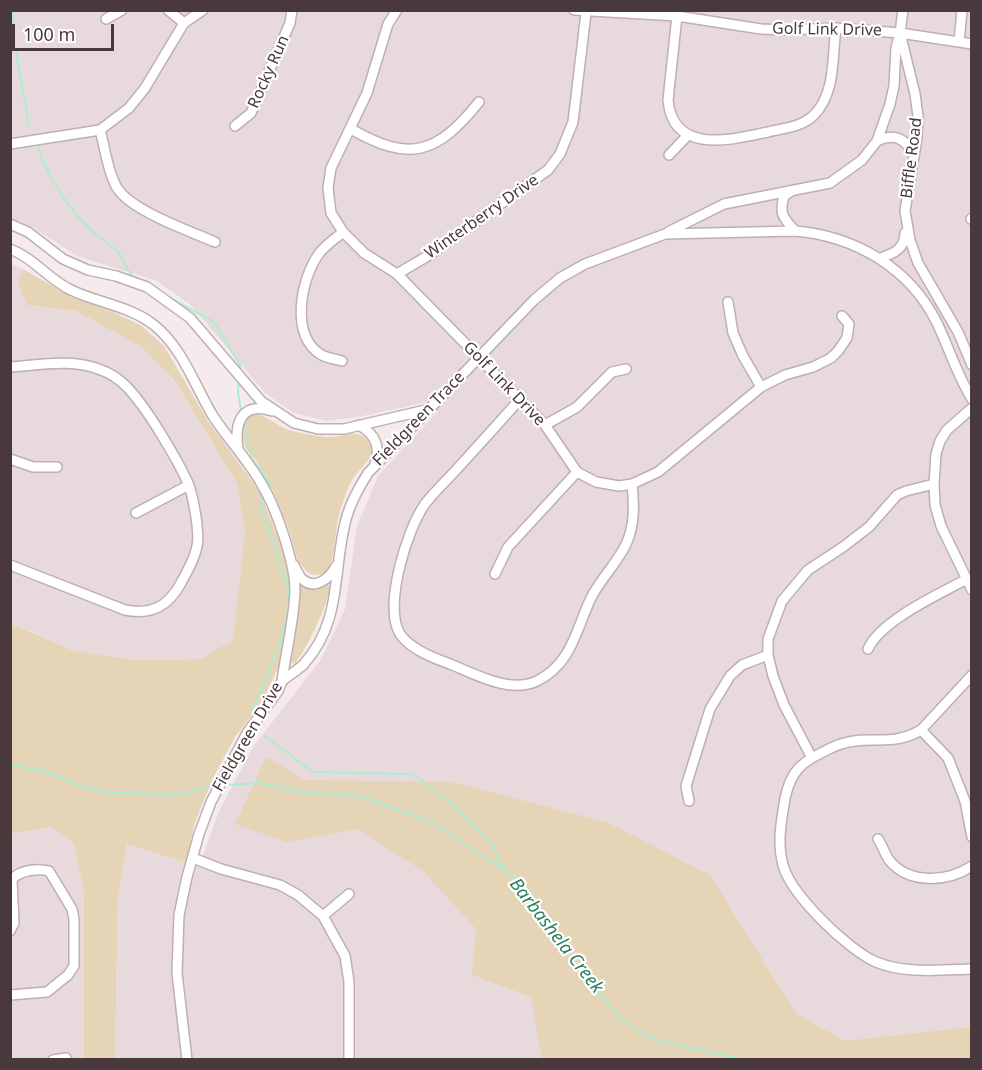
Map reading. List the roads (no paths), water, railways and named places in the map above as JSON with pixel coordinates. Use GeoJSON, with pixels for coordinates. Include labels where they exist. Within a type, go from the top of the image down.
{"type":"FeatureCollection","features":[{"type":"Feature","properties":{"kind":"street"},"geometry":{"type":"LineString","coordinates":[[106,19],[122,10]]}},
{"type":"Feature","properties":{"kind":"street"},"geometry":{"type":"LineString","coordinates":[[168,10],[184,23]]}},
{"type":"Feature","properties":{"kind":"street"},"geometry":{"type":"LineString","coordinates":[[10,144],[100,130],[129,108],[145,88],[184,23],[203,10]]}},
{"type":"Feature","properties":{"kind":"street","name":"Rocky Run"},"geometry":{"type":"LineString","coordinates":[[235,126],[251,114],[290,23],[292,10]]}},
{"type":"Feature","properties":{"kind":"street","name":"Golf Link Drive"},"geometry":{"type":"LineString","coordinates":[[574,10],[586,13],[677,16],[769,29],[836,27],[900,33],[972,44]]}},
{"type":"Feature","properties":{"kind":"street","name":"Biffle Road"},"geometry":{"type":"LineString","coordinates":[[903,10],[900,33],[918,116],[917,138],[905,211],[910,240],[918,263],[958,332],[972,365]]}},
{"type":"Feature","properties":{"kind":"street"},"geometry":{"type":"LineString","coordinates":[[959,42],[962,10]]}},
{"type":"Feature","properties":{"kind":"street","name":"Golf Link Drive"},"geometry":{"type":"LineString","coordinates":[[396,11],[388,24],[375,71],[351,129],[331,168],[328,188],[331,213],[343,232],[364,253],[397,274],[545,425],[577,472]]}},
{"type":"Feature","properties":{"kind":"street","name":"Winterberry Drive"},"geometry":{"type":"LineString","coordinates":[[397,274],[548,170],[560,154],[573,122],[586,13]]}},
{"type":"Feature","properties":{"kind":"street"},"geometry":{"type":"LineString","coordinates":[[677,16],[668,100],[669,110],[675,124],[688,135],[704,141],[731,140],[801,124],[814,115],[826,99],[831,79],[836,27]]}},
{"type":"Feature","properties":{"kind":"street"},"geometry":{"type":"LineString","coordinates":[[665,234],[724,204],[830,183],[862,160],[877,141],[890,104],[894,86],[896,48],[900,33]]}},
{"type":"Feature","properties":{"kind":"street"},"geometry":{"type":"LineString","coordinates":[[351,129],[370,141],[398,150],[414,150],[431,145],[461,124],[478,102]]}},
{"type":"Feature","properties":{"kind":"street"},"geometry":{"type":"LineString","coordinates":[[100,130],[115,187],[128,200],[144,211],[214,242]]}},
{"type":"Feature","properties":{"kind":"street"},"geometry":{"type":"LineString","coordinates":[[669,155],[688,135]]}},
{"type":"Feature","properties":{"kind":"street"},"geometry":{"type":"LineString","coordinates":[[877,141],[892,136],[899,137],[906,142],[914,154]]}},
{"type":"Feature","properties":{"kind":"street"},"geometry":{"type":"LineString","coordinates":[[795,189],[784,196],[781,208],[782,215],[795,231]]}},
{"type":"Feature","properties":{"kind":"street"},"geometry":{"type":"LineString","coordinates":[[880,258],[896,251],[905,242],[905,211]]}},
{"type":"Feature","properties":{"kind":"street"},"geometry":{"type":"LineString","coordinates":[[10,224],[28,232],[63,259],[88,270],[116,276],[147,287],[156,293],[190,318],[261,401],[294,423],[318,429],[344,429],[430,409]]}},
{"type":"Feature","properties":{"kind":"street","name":"Fieldgreen Trace"},"geometry":{"type":"LineString","coordinates":[[282,681],[302,666],[316,648],[329,620],[335,597],[344,526],[352,499],[368,473],[534,300],[560,278],[585,264],[665,234],[795,231],[824,235],[880,258],[906,279],[937,322],[962,384],[972,399]]}},
{"type":"Feature","properties":{"kind":"street"},"geometry":{"type":"LineString","coordinates":[[342,361],[320,354],[310,346],[301,323],[306,284],[313,264],[320,252],[343,232]]}},
{"type":"Feature","properties":{"kind":"street","name":"Fieldgreen Drive"},"geometry":{"type":"LineString","coordinates":[[10,249],[28,258],[45,274],[70,289],[129,310],[154,325],[175,347],[213,415],[262,484],[271,502],[291,561],[295,592],[282,681],[278,691],[248,733],[207,812],[199,834],[179,915],[177,973],[188,1059]]}},
{"type":"Feature","properties":{"kind":"street"},"geometry":{"type":"LineString","coordinates":[[728,302],[733,333],[743,356],[762,387]]}},
{"type":"Feature","properties":{"kind":"street"},"geometry":{"type":"LineString","coordinates":[[495,574],[508,547],[577,472],[596,482],[619,486],[632,484],[658,472],[762,387],[785,375],[813,367],[831,358],[847,338],[849,324],[842,316]]}},
{"type":"Feature","properties":{"kind":"street"},"geometry":{"type":"LineString","coordinates":[[10,367],[79,363],[101,370],[119,380],[139,402],[189,485],[198,544],[174,596],[164,604],[145,612],[125,610],[10,565]]}},
{"type":"Feature","properties":{"kind":"street"},"geometry":{"type":"LineString","coordinates":[[545,425],[577,407],[612,372],[626,369]]}},
{"type":"Feature","properties":{"kind":"street"},"geometry":{"type":"LineString","coordinates":[[520,399],[425,504],[410,531],[400,561],[393,602],[399,632],[409,644],[437,659],[492,680],[520,686],[535,682],[549,674],[570,651],[592,596],[627,542],[635,509],[632,484]]}},
{"type":"Feature","properties":{"kind":"street"},"geometry":{"type":"LineString","coordinates":[[238,449],[237,431],[243,414],[255,408],[277,413]]}},
{"type":"Feature","properties":{"kind":"street"},"geometry":{"type":"LineString","coordinates":[[972,408],[947,430],[940,441],[936,454],[934,484],[935,505],[941,526],[972,590]]}},
{"type":"Feature","properties":{"kind":"street"},"geometry":{"type":"LineString","coordinates":[[359,425],[367,430],[376,441],[378,450],[374,466]]}},
{"type":"Feature","properties":{"kind":"street"},"geometry":{"type":"LineString","coordinates":[[10,459],[33,467],[57,467]]}},
{"type":"Feature","properties":{"kind":"street"},"geometry":{"type":"LineString","coordinates":[[812,758],[784,705],[768,655],[768,639],[782,601],[808,570],[869,527],[897,495],[934,484]]}},
{"type":"Feature","properties":{"kind":"street"},"geometry":{"type":"LineString","coordinates":[[136,513],[189,485]]}},
{"type":"Feature","properties":{"kind":"street"},"geometry":{"type":"LineString","coordinates":[[291,561],[302,579],[316,583],[323,582],[332,574],[338,563]]}},
{"type":"Feature","properties":{"kind":"street"},"geometry":{"type":"LineString","coordinates":[[868,650],[872,639],[912,609],[967,579]]}},
{"type":"Feature","properties":{"kind":"street"},"geometry":{"type":"LineString","coordinates":[[689,801],[686,786],[710,709],[730,676],[742,665],[768,655]]}},
{"type":"Feature","properties":{"kind":"street"},"geometry":{"type":"LineString","coordinates":[[972,675],[921,730],[898,740],[842,743],[812,758],[798,769],[786,791],[779,836],[783,868],[793,886],[849,946],[878,963],[912,970],[972,969]]}},
{"type":"Feature","properties":{"kind":"street"},"geometry":{"type":"LineString","coordinates":[[921,730],[948,758],[965,801],[972,837]]}},
{"type":"Feature","properties":{"kind":"street"},"geometry":{"type":"LineString","coordinates":[[878,838],[889,860],[901,870],[916,877],[945,878],[961,873],[972,866]]}},
{"type":"Feature","properties":{"kind":"street"},"geometry":{"type":"LineString","coordinates":[[193,858],[221,869],[280,885],[298,895],[323,916],[345,956],[349,982],[349,1059]]}},
{"type":"Feature","properties":{"kind":"street"},"geometry":{"type":"LineString","coordinates":[[10,931],[14,923],[12,879],[18,874],[34,870],[49,871],[54,876],[73,913],[74,966],[68,975],[47,992],[10,995]]}},
{"type":"Feature","properties":{"kind":"street"},"geometry":{"type":"LineString","coordinates":[[323,916],[349,894]]}},
{"type":"Feature","properties":{"kind":"street"},"geometry":{"type":"LineString","coordinates":[[52,1059],[66,1058]]}},
{"type":"Feature","properties":{"kind":"waterway"},"geometry":{"type":"LineString","coordinates":[[12,10],[14,40],[29,125]]}},
{"type":"Feature","properties":{"kind":"waterway"},"geometry":{"type":"LineString","coordinates":[[38,146],[46,168],[66,201],[89,228],[118,252],[136,279]]}},
{"type":"Feature","properties":{"kind":"waterway"},"geometry":{"type":"LineString","coordinates":[[167,296],[214,322],[240,365],[240,372]]}},
{"type":"Feature","properties":{"kind":"waterway"},"geometry":{"type":"LineString","coordinates":[[239,381],[241,411]]}},
{"type":"Feature","properties":{"kind":"waterway"},"geometry":{"type":"LineString","coordinates":[[244,423],[252,459],[271,487],[269,490]]}},
{"type":"Feature","properties":{"kind":"waterway"},"geometry":{"type":"LineString","coordinates":[[252,712],[279,645],[288,611],[289,591],[260,504],[264,497]]}},
{"type":"Feature","properties":{"kind":"waterway"},"geometry":{"type":"LineString","coordinates":[[265,736],[313,772],[413,774],[457,808],[479,830],[492,845],[504,870]]}},
{"type":"Feature","properties":{"kind":"waterway","name":"Barbashela Creek"},"geometry":{"type":"LineString","coordinates":[[10,766],[39,769],[78,785],[107,792],[178,795],[213,786]]}},
{"type":"Feature","properties":{"kind":"waterway","name":"Barbashela Creek"},"geometry":{"type":"LineString","coordinates":[[225,785],[261,783],[302,792],[361,796],[433,823],[515,878],[535,900],[564,948],[620,1018],[645,1035],[660,1041],[747,1060]]}}]}
